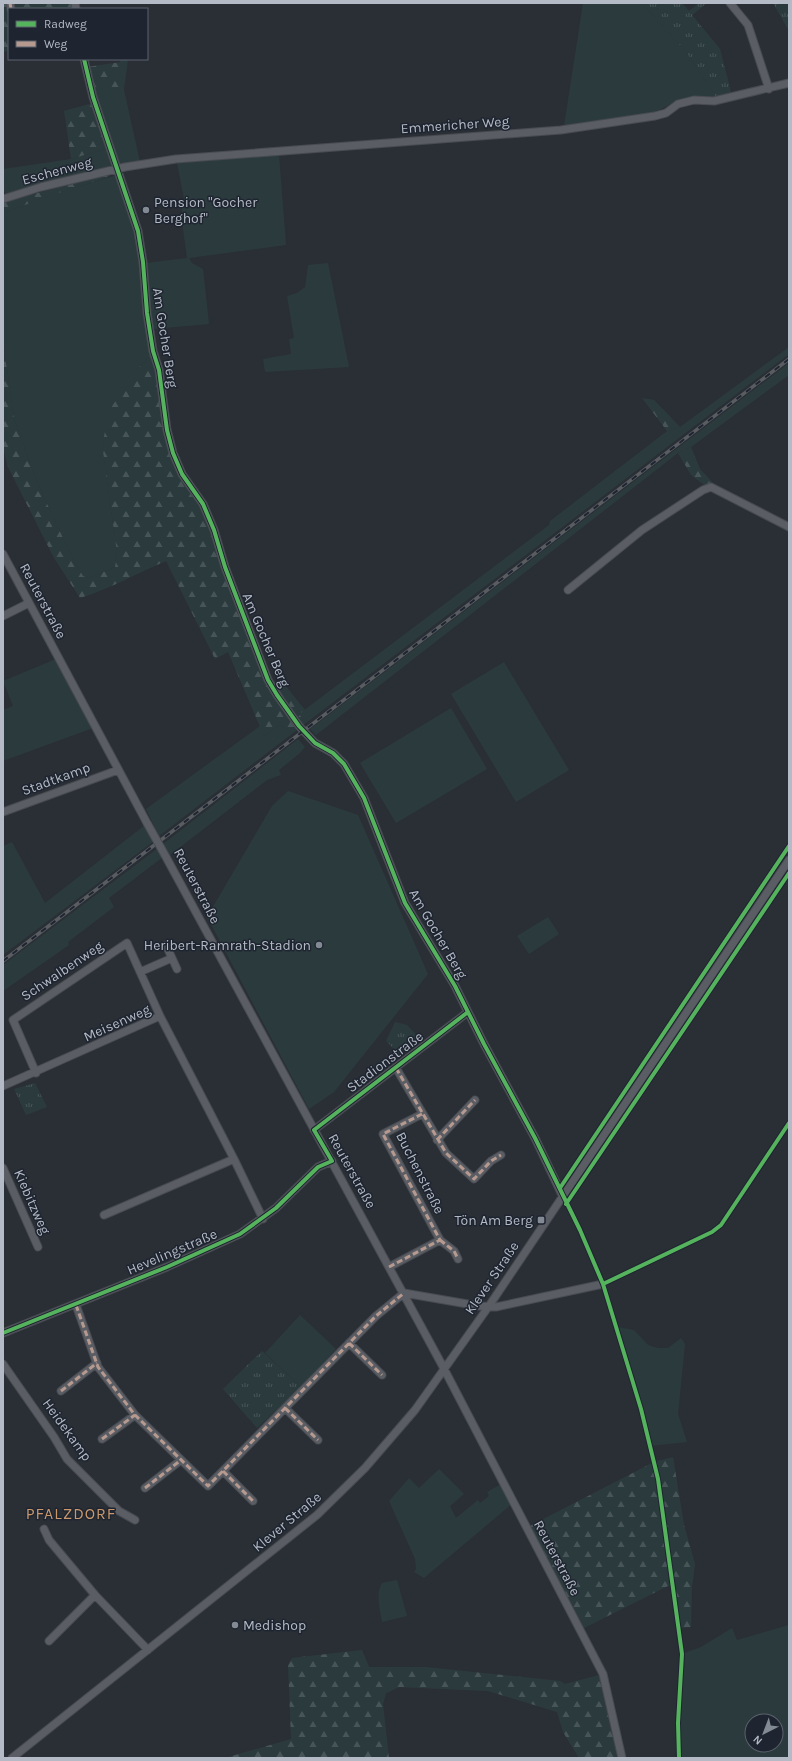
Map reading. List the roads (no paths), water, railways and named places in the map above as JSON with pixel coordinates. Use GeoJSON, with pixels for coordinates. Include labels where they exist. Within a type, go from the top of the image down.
{"type":"FeatureCollection","features":[{"type":"Feature","properties":{"kind":"street"},"geometry":{"type":"LineString","coordinates":[[730,3],[748,25],[769,89]]}},
{"type":"Feature","properties":{"kind":"street","name":"Am Gocher Berg"},"geometry":{"type":"LineString","coordinates":[[84,60],[93,97],[138,231],[143,262],[147,313],[153,351],[159,370],[167,430],[173,453],[182,474],[203,504],[209,517],[227,574],[268,680],[299,726],[315,743],[333,753],[344,764],[364,798],[405,903],[455,986],[535,1138],[563,1197]]}},
{"type":"Feature","properties":{"kind":"street","name":"Emmericher Weg"},"geometry":{"type":"LineString","coordinates":[[118,170],[176,159],[561,130],[655,116],[666,113],[678,104],[694,100],[714,101],[789,83]]}},
{"type":"Feature","properties":{"kind":"street","name":"Eschenweg"},"geometry":{"type":"LineString","coordinates":[[3,199],[41,187],[118,170]]}},
{"type":"Feature","properties":{"kind":"street"},"geometry":{"type":"LineString","coordinates":[[568,590],[642,530],[703,490],[711,487],[789,527]]}},
{"type":"Feature","properties":{"kind":"street","name":"Reuterstraße"},"geometry":{"type":"LineString","coordinates":[[3,554],[118,770],[404,1293],[603,1674],[622,1758]]}},
{"type":"Feature","properties":{"kind":"street"},"geometry":{"type":"LineString","coordinates":[[3,616],[29,603]]}},
{"type":"Feature","properties":{"kind":"street","name":"Stadtkamp"},"geometry":{"type":"LineString","coordinates":[[3,812],[118,770]]}},
{"type":"Feature","properties":{"kind":"street","name":"Klever Straße"},"geometry":{"type":"LineString","coordinates":[[12,1758],[317,1515],[365,1468],[415,1410],[489,1306],[789,860]]}},
{"type":"Feature","properties":{"kind":"street","name":"Schwalbenweg"},"geometry":{"type":"LineString","coordinates":[[36,1073],[13,1020],[127,943],[160,1016]]}},
{"type":"Feature","properties":{"kind":"street"},"geometry":{"type":"LineString","coordinates":[[166,945],[178,969]]}},
{"type":"Feature","properties":{"kind":"street"},"geometry":{"type":"LineString","coordinates":[[140,972],[172,958]]}},
{"type":"Feature","properties":{"kind":"street","name":"Stadionstraße"},"geometry":{"type":"LineString","coordinates":[[314,1130],[468,1012]]}},
{"type":"Feature","properties":{"kind":"street","name":"Meisenweg"},"geometry":{"type":"LineString","coordinates":[[3,1086],[36,1073],[160,1016],[234,1159],[263,1219]]}},
{"type":"Feature","properties":{"kind":"street"},"geometry":{"type":"LineString","coordinates":[[396,1068],[446,1153],[474,1179],[491,1161],[501,1155]]}},
{"type":"Feature","properties":{"kind":"street"},"geometry":{"type":"LineString","coordinates":[[437,1140],[475,1100]]}},
{"type":"Feature","properties":{"kind":"street","name":"Buchenstraße"},"geometry":{"type":"LineString","coordinates":[[422,1114],[383,1134],[440,1240],[454,1251],[458,1259]]}},
{"type":"Feature","properties":{"kind":"street"},"geometry":{"type":"LineString","coordinates":[[104,1215],[234,1159]]}},
{"type":"Feature","properties":{"kind":"street","name":"Hevelingstraße"},"geometry":{"type":"LineString","coordinates":[[3,1332],[167,1267],[240,1234],[263,1219],[318,1167],[332,1161]]}},
{"type":"Feature","properties":{"kind":"street","name":"Kiebitzweg"},"geometry":{"type":"LineString","coordinates":[[3,1168],[38,1247]]}},
{"type":"Feature","properties":{"kind":"street"},"geometry":{"type":"LineString","coordinates":[[389,1267],[440,1240]]}},
{"type":"Feature","properties":{"kind":"street"},"geometry":{"type":"LineString","coordinates":[[76,1304],[97,1363],[135,1415],[208,1486],[376,1316],[404,1293],[489,1306],[506,1306],[603,1284]]}},
{"type":"Feature","properties":{"kind":"street"},"geometry":{"type":"LineString","coordinates":[[349,1343],[382,1375]]}},
{"type":"Feature","properties":{"kind":"street"},"geometry":{"type":"LineString","coordinates":[[61,1391],[97,1363]]}},
{"type":"Feature","properties":{"kind":"street","name":"Heidekamp"},"geometry":{"type":"LineString","coordinates":[[3,1364],[54,1437],[67,1459],[118,1511],[135,1520]]}},
{"type":"Feature","properties":{"kind":"street"},"geometry":{"type":"LineString","coordinates":[[285,1408],[318,1440]]}},
{"type":"Feature","properties":{"kind":"street"},"geometry":{"type":"LineString","coordinates":[[102,1440],[135,1415]]}},
{"type":"Feature","properties":{"kind":"street"},"geometry":{"type":"LineString","coordinates":[[145,1488],[180,1460]]}},
{"type":"Feature","properties":{"kind":"street"},"geometry":{"type":"LineString","coordinates":[[223,1471],[253,1501]]}},
{"type":"Feature","properties":{"kind":"street"},"geometry":{"type":"LineString","coordinates":[[44,1529],[49,1540],[95,1595],[148,1650]]}},
{"type":"Feature","properties":{"kind":"street"},"geometry":{"type":"LineString","coordinates":[[49,1640],[95,1595]]}},
{"type":"Feature","properties":{"kind":"railway"},"geometry":{"type":"LineString","coordinates":[[3,961],[789,359]]}},
{"type":"Feature","properties":{"kind":"place","name":"Pension \"Gocher Berghof\""},"geometry":{"type":"Point","coordinates":[146,210]}},
{"type":"Feature","properties":{"kind":"place","name":"Heribert-Ramrath-Stadion"},"geometry":{"type":"Point","coordinates":[319,945]}},
{"type":"Feature","properties":{"kind":"place","name":"Tön Am Berg"},"geometry":{"type":"Point","coordinates":[541,1220]}},
{"type":"Feature","properties":{"kind":"place","name":"Medishop"},"geometry":{"type":"Point","coordinates":[235,1625]}},
{"type":"Feature","properties":{"kind":"district","name":"PFALZDORF"},"geometry":{"type":"Point","coordinates":[71,1513]}}]}
